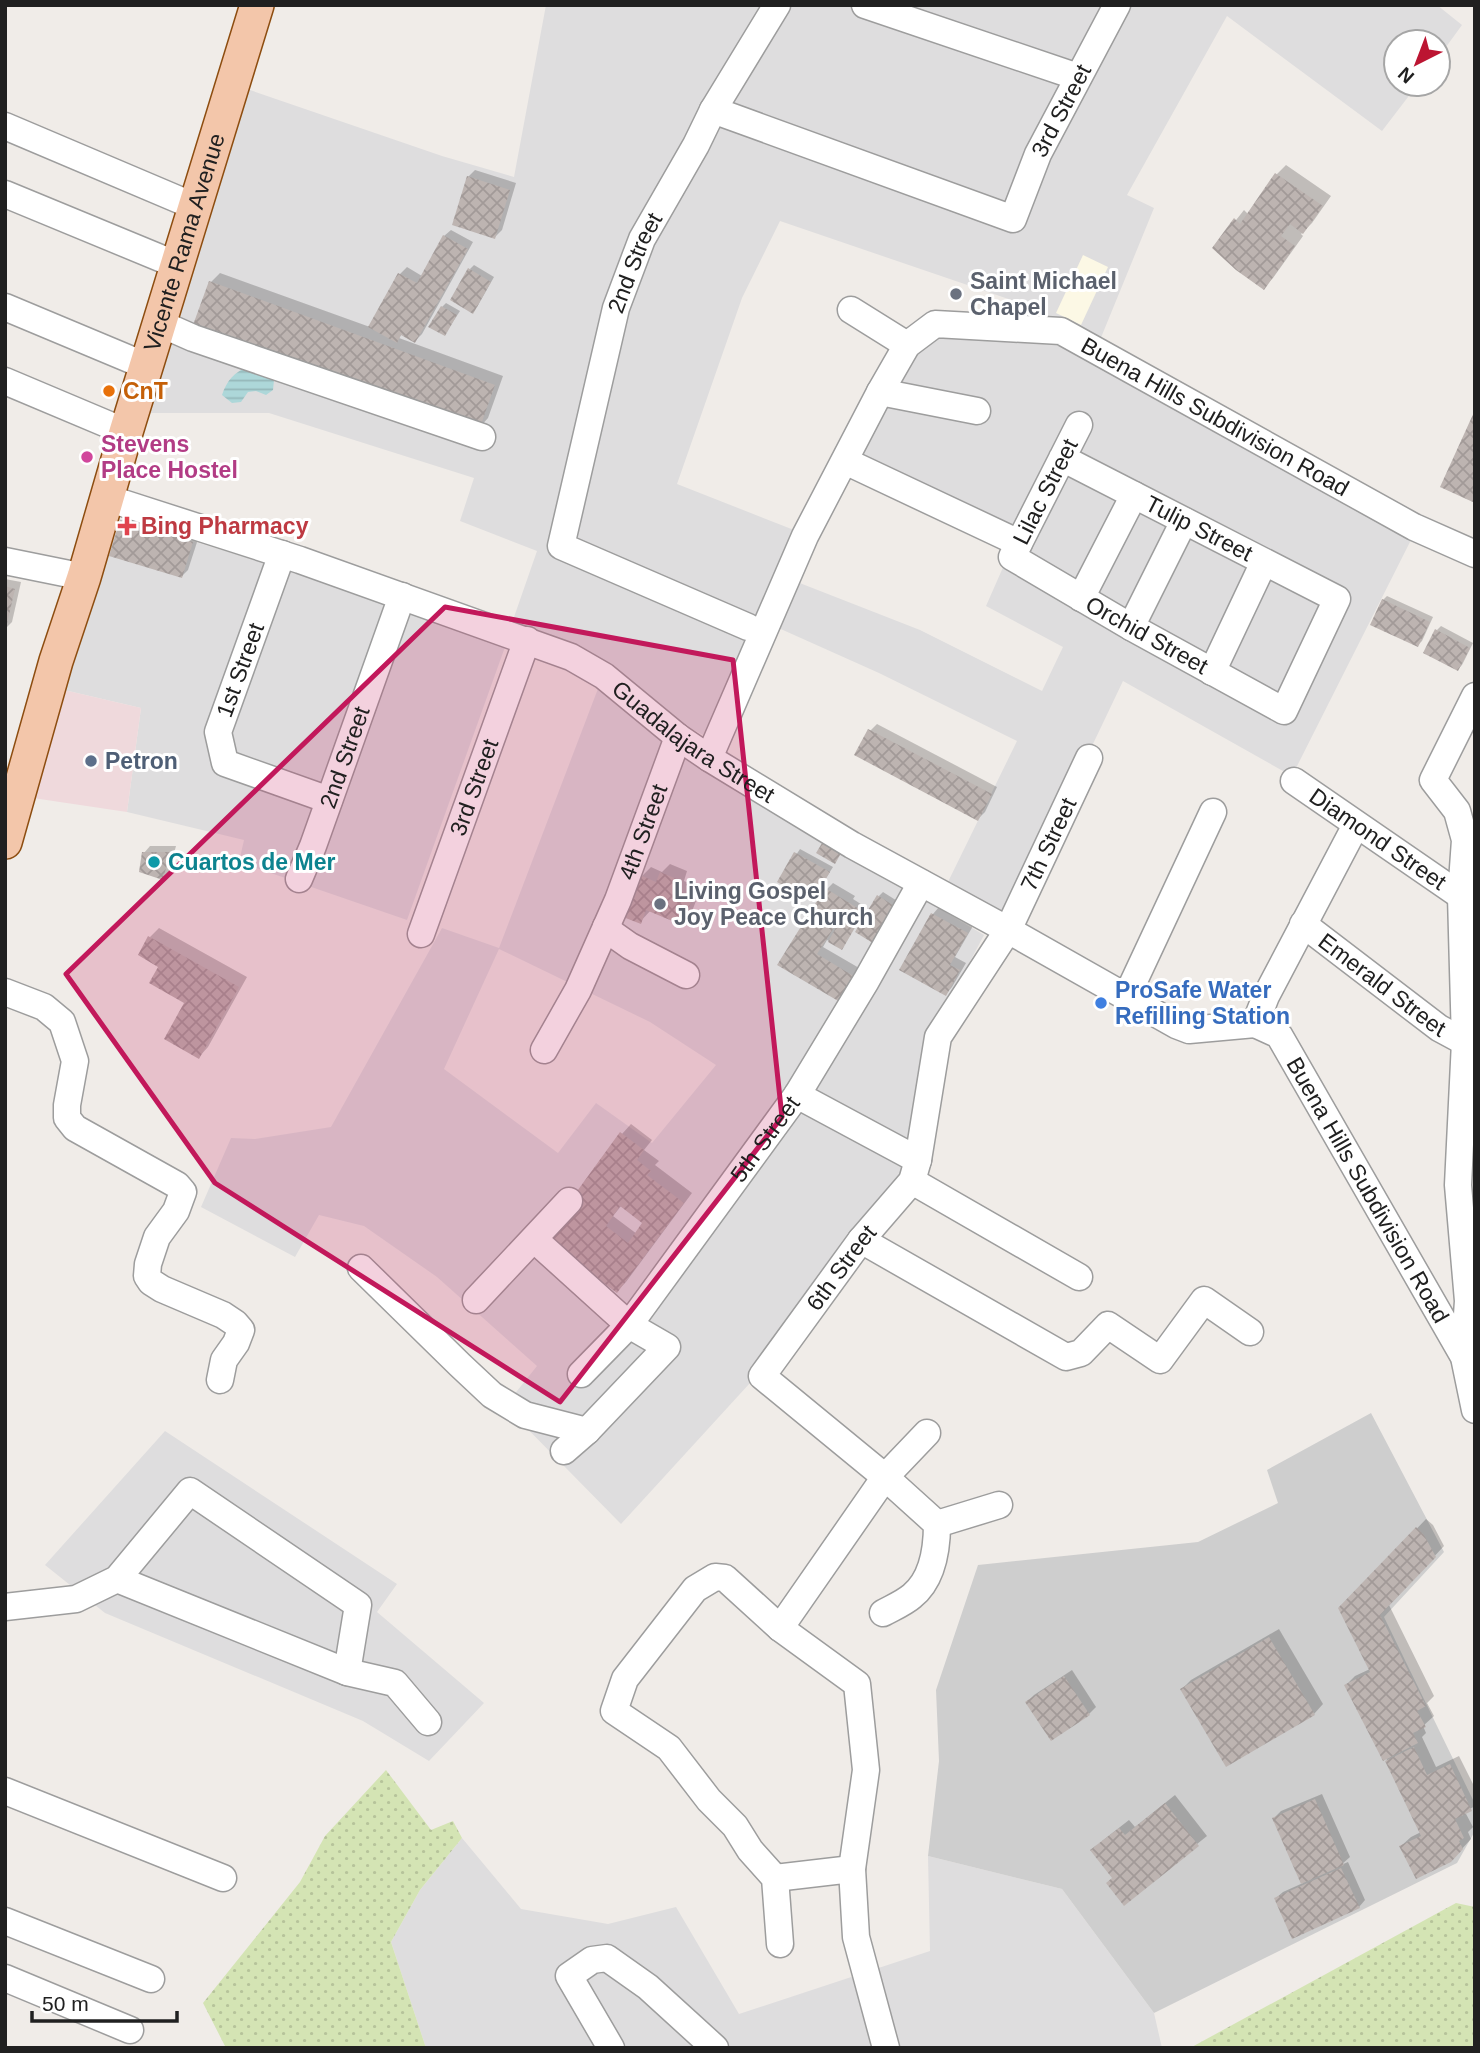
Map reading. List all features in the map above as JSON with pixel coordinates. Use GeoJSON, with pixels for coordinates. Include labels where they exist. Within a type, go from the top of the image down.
{"type":"FeatureCollection","features":[{"type":"Feature","properties":{"kind":"main road","name":"Vicente Rama Avenue"},"geometry":{"type":"LineString","coordinates":[[5,842],[13,792],[84,578],[196,207],[249,8]]}},
{"type":"Feature","properties":{"kind":"street","name":"2nd Street"},"geometry":{"type":"LineString","coordinates":[[748,628],[561,546],[617,308],[642,239],[713,110],[777,5]]}},
{"type":"Feature","properties":{"kind":"street"},"geometry":{"type":"LineString","coordinates":[[866,5],[1078,77]]}},
{"type":"Feature","properties":{"kind":"street","name":"3rd Street"},"geometry":{"type":"LineString","coordinates":[[713,110],[1013,219],[1038,154],[1117,5]]}},
{"type":"Feature","properties":{"kind":"street"},"geometry":{"type":"LineString","coordinates":[[5,126],[196,207]]}},
{"type":"Feature","properties":{"kind":"street"},"geometry":{"type":"LineString","coordinates":[[5,194],[177,265]]}},
{"type":"Feature","properties":{"kind":"street"},"geometry":{"type":"LineString","coordinates":[[5,307],[146,366]]}},
{"type":"Feature","properties":{"kind":"street"},"geometry":{"type":"LineString","coordinates":[[852,310],[907,345]]}},
{"type":"Feature","properties":{"kind":"street"},"geometry":{"type":"LineString","coordinates":[[159,323],[193,338],[482,437]]}},
{"type":"Feature","properties":{"kind":"street","name":"Buena Hills Subdivision Road"},"geometry":{"type":"LineString","coordinates":[[709,758],[804,536],[907,345],[935,324],[1061,331],[1414,527],[1475,554]]}},
{"type":"Feature","properties":{"kind":"street"},"geometry":{"type":"LineString","coordinates":[[5,381],[126,432]]}},
{"type":"Feature","properties":{"kind":"street"},"geometry":{"type":"LineString","coordinates":[[880,392],[977,411]]}},
{"type":"Feature","properties":{"kind":"street","name":"Lilac Street"},"geometry":{"type":"LineString","coordinates":[[1016,550],[1079,425]]}},
{"type":"Feature","properties":{"kind":"street","name":"Tulip Street"},"geometry":{"type":"LineString","coordinates":[[1062,457],[1337,599],[1284,711]]}},
{"type":"Feature","properties":{"kind":"street","name":"Orchid Street"},"geometry":{"type":"LineString","coordinates":[[845,461],[1016,550],[1081,598],[1284,711]]}},
{"type":"Feature","properties":{"kind":"street"},"geometry":{"type":"LineString","coordinates":[[1081,598],[1134,495]]}},
{"type":"Feature","properties":{"kind":"street","name":"Guadalajara Street"},"geometry":{"type":"LineString","coordinates":[[107,498],[282,554],[571,657],[604,676],[678,737],[709,758],[852,845],[1176,1026],[1189,1030],[1255,1024]]}},
{"type":"Feature","properties":{"kind":"street"},"geometry":{"type":"LineString","coordinates":[[1131,627],[1184,520]]}},
{"type":"Feature","properties":{"kind":"street","name":"1st Street"},"geometry":{"type":"LineString","coordinates":[[282,554],[218,732],[225,763],[329,800]]}},
{"type":"Feature","properties":{"kind":"street"},"geometry":{"type":"LineString","coordinates":[[5,561],[84,578]]}},
{"type":"Feature","properties":{"kind":"street"},"geometry":{"type":"LineString","coordinates":[[1212,671],[1264,562]]}},
{"type":"Feature","properties":{"kind":"street","name":"2nd Street"},"geometry":{"type":"LineString","coordinates":[[299,879],[402,596]]}},
{"type":"Feature","properties":{"kind":"street","name":"3rd Street"},"geometry":{"type":"LineString","coordinates":[[421,934],[527,640]]}},
{"type":"Feature","properties":{"kind":"street"},"geometry":{"type":"LineString","coordinates":[[1464,1357],[1468,1301],[1458,1185],[1465,1042],[1461,896],[1465,840],[1457,811],[1433,780],[1475,696]]}},
{"type":"Feature","properties":{"kind":"street","name":"4th Street"},"geometry":{"type":"LineString","coordinates":[[544,1050],[578,989],[618,900],[678,737]]}},
{"type":"Feature","properties":{"kind":"street","name":"7th Street"},"geometry":{"type":"LineString","coordinates":[[1008,930],[1089,758]]}},
{"type":"Feature","properties":{"kind":"street","name":"Diamond Street"},"geometry":{"type":"LineString","coordinates":[[1294,781],[1461,896]]}},
{"type":"Feature","properties":{"kind":"street"},"geometry":{"type":"LineString","coordinates":[[1126,998],[1213,812]]}},
{"type":"Feature","properties":{"kind":"street"},"geometry":{"type":"LineString","coordinates":[[1255,1024],[1266,996],[1356,825]]}},
{"type":"Feature","properties":{"kind":"street","name":"5th Street"},"geometry":{"type":"LineString","coordinates":[[581,1374],[629,1325],[797,1095],[922,883]]}},
{"type":"Feature","properties":{"kind":"street","name":"Emerald Street"},"geometry":{"type":"LineString","coordinates":[[1303,924],[1439,1028],[1465,1042]]}},
{"type":"Feature","properties":{"kind":"street"},"geometry":{"type":"LineString","coordinates":[[606,927],[630,946],[686,975]]}},
{"type":"Feature","properties":{"kind":"street"},"geometry":{"type":"LineString","coordinates":[[915,1171],[938,1037],[1008,930]]}},
{"type":"Feature","properties":{"kind":"street"},"geometry":{"type":"LineString","coordinates":[[5,992],[44,1007],[62,1022],[75,1061],[67,1105],[67,1118],[75,1128],[177,1185],[183,1192],[176,1211],[157,1237],[147,1276],[162,1289],[223,1315],[241,1330],[224,1360],[220,1380]]}},
{"type":"Feature","properties":{"kind":"street","name":"Buena Hills Subdivision Road"},"geometry":{"type":"LineString","coordinates":[[1255,1024],[1279,1035],[1464,1357],[1475,1410]]}},
{"type":"Feature","properties":{"kind":"street"},"geometry":{"type":"LineString","coordinates":[[797,1095],[1079,1277]]}},
{"type":"Feature","properties":{"kind":"street","name":"6th Street"},"geometry":{"type":"LineString","coordinates":[[915,1171],[762,1376],[885,1477],[937,1536]]}},
{"type":"Feature","properties":{"kind":"street"},"geometry":{"type":"LineString","coordinates":[[476,1300],[569,1201]]}},
{"type":"Feature","properties":{"kind":"street"},"geometry":{"type":"LineString","coordinates":[[535,1240],[629,1325],[667,1347],[587,1432],[564,1451]]}},
{"type":"Feature","properties":{"kind":"street"},"geometry":{"type":"LineString","coordinates":[[861,1240],[1066,1357],[1081,1353],[1108,1325],[1160,1360],[1204,1300],[1250,1332]]}},
{"type":"Feature","properties":{"kind":"street"},"geometry":{"type":"LineString","coordinates":[[361,1268],[492,1395],[525,1415],[587,1432]]}},
{"type":"Feature","properties":{"kind":"street"},"geometry":{"type":"LineString","coordinates":[[780,1628],[885,1477],[927,1433]]}},
{"type":"Feature","properties":{"kind":"street"},"geometry":{"type":"LineString","coordinates":[[5,1606],[76,1599],[117,1579],[190,1491],[358,1605],[347,1672]]}},
{"type":"Feature","properties":{"kind":"street"},"geometry":{"type":"LineString","coordinates":[[883,1613],[911,1597],[922,1585],[937,1536],[999,1505]]}},
{"type":"Feature","properties":{"kind":"street"},"geometry":{"type":"LineString","coordinates":[[780,1944],[775,1878],[669,1748],[614,1711],[625,1679],[685,1601],[704,1582],[715,1577],[725,1578],[780,1628],[857,1684],[866,1770],[852,1869],[856,1937],[886,2048]]}},
{"type":"Feature","properties":{"kind":"street"},"geometry":{"type":"LineString","coordinates":[[117,1579],[347,1672],[395,1683],[428,1723]]}},
{"type":"Feature","properties":{"kind":"street"},"geometry":{"type":"LineString","coordinates":[[5,1791],[223,1878]]}},
{"type":"Feature","properties":{"kind":"street"},"geometry":{"type":"LineString","coordinates":[[775,1878],[852,1869]]}},
{"type":"Feature","properties":{"kind":"street"},"geometry":{"type":"LineString","coordinates":[[5,1921],[151,1979]]}},
{"type":"Feature","properties":{"kind":"street"},"geometry":{"type":"LineString","coordinates":[[611,2048],[569,1976],[592,1960],[607,1958],[648,1987],[715,2048]]}},
{"type":"Feature","properties":{"kind":"street"},"geometry":{"type":"LineString","coordinates":[[5,1978],[130,2030]]}},
{"type":"Feature","properties":{"kind":"highlighted area"},"geometry":{"type":"Polygon","coordinates":[[[445,607],[733,660],[782,1117],[560,1402],[215,1183],[66,974],[445,607]]]}},
{"type":"Feature","properties":{"kind":"shaded area"},"geometry":{"type":"Polygon","coordinates":[[[546,5],[1437,5],[1462,25],[1452,39],[1452,28],[1382,28],[1382,98],[1407,98],[1382,131],[1227,16],[1127,195],[1154,208],[1100,340],[1020,303],[780,221],[742,298],[677,484],[794,530],[737,668],[703,735],[682,724],[577,645],[513,620],[537,551],[460,521],[474,478],[269,413],[145,413],[247,89],[442,156],[514,177],[546,5]]]}},
{"type":"Feature","properties":{"kind":"shaded area"},"geometry":{"type":"Polygon","coordinates":[[[1083,255],[1108,267],[1081,325],[1056,313],[1083,255]]]}},
{"type":"Feature","properties":{"kind":"shaded area"},"geometry":{"type":"Polygon","coordinates":[[[924,335],[1048,339],[1123,374],[1412,538],[1292,776],[1123,681],[1009,920],[946,886],[1017,741],[879,673],[774,626],[792,580],[920,630],[1042,691],[1063,647],[986,606],[1012,547],[848,473],[924,335]]]}},
{"type":"Feature","properties":{"kind":"shaded area"},"geometry":{"type":"Polygon","coordinates":[[[116,518],[295,572],[505,647],[407,920],[239,862],[244,840],[127,812],[141,708],[64,690],[116,518]]]}},
{"type":"Feature","properties":{"kind":"shaded area"},"geometry":{"type":"Polygon","coordinates":[[[599,686],[693,763],[984,935],[931,1035],[907,1175],[854,1236],[750,1383],[621,1524],[505,1406],[537,1366],[437,1277],[364,1226],[319,1215],[295,1257],[201,1207],[231,1138],[255,1139],[331,1127],[442,928],[499,948],[599,686]],[[499,949],[444,1069],[558,1153],[596,1103],[652,1143],[716,1065],[650,1022],[499,949]]]}},
{"type":"Feature","properties":{"kind":"shaded area"},"geometry":{"type":"Polygon","coordinates":[[[64,690],[141,708],[127,812],[33,798],[64,690]]]}},
{"type":"Feature","properties":{"kind":"shaded area"},"geometry":{"type":"Polygon","coordinates":[[[1371,1413],[1444,1552],[1384,1617],[1475,1804],[1475,1831],[1457,1863],[1154,2013],[1062,1889],[928,1856],[939,1761],[936,1690],[978,1565],[1198,1542],[1278,1503],[1267,1470],[1371,1413]]]}},
{"type":"Feature","properties":{"kind":"shaded area"},"geometry":{"type":"Polygon","coordinates":[[[165,1431],[397,1584],[377,1612],[484,1703],[429,1761],[363,1721],[105,1613],[45,1565],[165,1431]]]}},
{"type":"Feature","properties":{"kind":"shaded area"},"geometry":{"type":"Polygon","coordinates":[[[462,1838],[521,1909],[608,1924],[676,1907],[739,2014],[930,1951],[928,1856],[1062,1889],[1154,2013],[1162,2048],[426,2048],[391,1942],[420,1890],[462,1838]]]}},
{"type":"Feature","properties":{"kind":"green space"},"geometry":{"type":"Polygon","coordinates":[[[386,1770],[431,1830],[453,1821],[462,1838],[420,1890],[391,1942],[426,2048],[226,2048],[203,2003],[300,1882],[325,1836],[386,1770]]]}},
{"type":"Feature","properties":{"kind":"green space"},"geometry":{"type":"Polygon","coordinates":[[[1456,1903],[1475,1907],[1475,2048],[1190,2048],[1456,1903]]]}},
{"type":"Feature","properties":{"kind":"water"},"geometry":{"type":"Polygon","coordinates":[[[248,366],[274,380],[273,390],[266,395],[256,391],[248,392],[241,402],[232,403],[222,395],[224,390],[232,377],[248,366]]]}},
{"type":"Feature","properties":{"kind":"building"},"geometry":{"type":"Polygon","coordinates":[[[1275,173],[1323,206],[1303,234],[1290,224],[1281,236],[1295,246],[1264,290],[1212,248],[1234,218],[1240,224],[1275,173]]]}},
{"type":"Feature","properties":{"kind":"building"},"geometry":{"type":"Polygon","coordinates":[[[467,176],[510,190],[495,239],[452,225],[467,176]]]}},
{"type":"Feature","properties":{"kind":"building"},"geometry":{"type":"Polygon","coordinates":[[[443,235],[468,249],[415,343],[401,335],[397,343],[368,327],[398,273],[417,283],[443,235]]]}},
{"type":"Feature","properties":{"kind":"building"},"geometry":{"type":"Polygon","coordinates":[[[468,268],[491,282],[473,314],[450,300],[468,268]]]}},
{"type":"Feature","properties":{"kind":"building"},"geometry":{"type":"Polygon","coordinates":[[[209,281],[495,385],[479,430],[193,325],[209,281]]]}},
{"type":"Feature","properties":{"kind":"building"},"geometry":{"type":"Polygon","coordinates":[[[441,306],[457,315],[445,336],[428,327],[441,306]]]}},
{"type":"Feature","properties":{"kind":"building"},"geometry":{"type":"Polygon","coordinates":[[[1475,410],[1475,503],[1440,487],[1475,410]]]}},
{"type":"Feature","properties":{"kind":"building"},"geometry":{"type":"Polygon","coordinates":[[[120,520],[193,542],[182,578],[109,556],[120,520]]]}},
{"type":"Feature","properties":{"kind":"building"},"geometry":{"type":"Polygon","coordinates":[[[5,586],[15,589],[6,628],[5,628],[5,586]]]}},
{"type":"Feature","properties":{"kind":"building"},"geometry":{"type":"Polygon","coordinates":[[[1382,599],[1430,622],[1418,647],[1370,625],[1382,599]]]}},
{"type":"Feature","properties":{"kind":"building"},"geometry":{"type":"Polygon","coordinates":[[[1435,629],[1470,648],[1458,671],[1423,653],[1435,629]]]}},
{"type":"Feature","properties":{"kind":"building"},"geometry":{"type":"Polygon","coordinates":[[[868,729],[992,794],[978,821],[854,755],[868,729]]]}},
{"type":"Feature","properties":{"kind":"building"},"geometry":{"type":"Polygon","coordinates":[[[827,835],[845,846],[835,864],[816,853],[827,835]]]}},
{"type":"Feature","properties":{"kind":"building","name":"Cuartos de Mer"},"geometry":{"type":"Polygon","coordinates":[[[142,852],[170,852],[163,880],[139,872],[142,852]]]}},
{"type":"Feature","properties":{"kind":"building"},"geometry":{"type":"Polygon","coordinates":[[[794,852],[830,872],[812,902],[777,882],[794,852]]]}},
{"type":"Feature","properties":{"kind":"building","name":"Living Gospel Joy Peace Church"},"geometry":{"type":"Polygon","coordinates":[[[660,872],[679,880],[676,890],[693,897],[682,925],[646,910],[641,924],[623,917],[640,875],[656,882],[660,872]]]}},
{"type":"Feature","properties":{"kind":"building"},"geometry":{"type":"Polygon","coordinates":[[[825,888],[864,912],[842,950],[828,942],[848,906],[817,954],[860,980],[845,1005],[777,965],[825,888]]]}},
{"type":"Feature","properties":{"kind":"building"},"geometry":{"type":"Polygon","coordinates":[[[877,895],[899,909],[876,945],[855,932],[877,895]]]}},
{"type":"Feature","properties":{"kind":"building"},"geometry":{"type":"Polygon","coordinates":[[[931,913],[968,933],[950,965],[960,970],[946,996],[899,970],[931,913]]]}},
{"type":"Feature","properties":{"kind":"building"},"geometry":{"type":"Polygon","coordinates":[[[148,936],[239,987],[199,1059],[164,1039],[184,1003],[149,983],[158,967],[138,955],[148,936]]]}},
{"type":"Feature","properties":{"kind":"building"},"geometry":{"type":"Polygon","coordinates":[[[620,1132],[644,1150],[637,1160],[651,1171],[647,1175],[684,1203],[617,1293],[543,1238],[620,1132]],[[620,1206],[606,1226],[628,1243],[642,1223],[620,1206]]]}},
{"type":"Feature","properties":{"kind":"building"},"geometry":{"type":"Polygon","coordinates":[[[1416,1527],[1424,1535],[1436,1557],[1380,1615],[1426,1706],[1417,1711],[1426,1727],[1413,1733],[1418,1743],[1383,1761],[1344,1685],[1370,1672],[1338,1608],[1416,1527]]]}},
{"type":"Feature","properties":{"kind":"building"},"geometry":{"type":"Polygon","coordinates":[[[1269,1637],[1315,1715],[1226,1767],[1180,1689],[1269,1637]]]}},
{"type":"Feature","properties":{"kind":"building"},"geometry":{"type":"Polygon","coordinates":[[[1064,1676],[1090,1715],[1051,1741],[1025,1702],[1064,1676]]]}},
{"type":"Feature","properties":{"kind":"building"},"geometry":{"type":"Polygon","coordinates":[[[1414,1747],[1427,1775],[1450,1764],[1472,1811],[1455,1819],[1464,1838],[1459,1841],[1463,1849],[1451,1862],[1416,1879],[1399,1846],[1421,1836],[1385,1761],[1414,1747]]]}},
{"type":"Feature","properties":{"kind":"building"},"geometry":{"type":"Polygon","coordinates":[[[1315,1799],[1344,1865],[1301,1884],[1272,1818],[1315,1799]]]}},
{"type":"Feature","properties":{"kind":"building"},"geometry":{"type":"Polygon","coordinates":[[[1165,1803],[1199,1846],[1124,1906],[1106,1883],[1112,1878],[1090,1850],[1119,1828],[1125,1835],[1165,1803]]]}},
{"type":"Feature","properties":{"kind":"building"},"geometry":{"type":"Polygon","coordinates":[[[1341,1868],[1360,1908],[1292,1939],[1274,1898],[1341,1868]]]}},
{"type":"Feature","properties":{"kind":"place","name":"Saint Michael Chapel"},"geometry":{"type":"Point","coordinates":[956,294]}},
{"type":"Feature","properties":{"kind":"place","name":"CnT"},"geometry":{"type":"Point","coordinates":[109,391]}},
{"type":"Feature","properties":{"kind":"place","name":"Stevens Place Hostel"},"geometry":{"type":"Point","coordinates":[87,457]}},
{"type":"Feature","properties":{"kind":"place","name":"Bing Pharmacy"},"geometry":{"type":"Point","coordinates":[127,526]}},
{"type":"Feature","properties":{"kind":"place","name":"Petron"},"geometry":{"type":"Point","coordinates":[91,761]}},
{"type":"Feature","properties":{"kind":"place","name":"Cuartos de Mer"},"geometry":{"type":"Point","coordinates":[154,862]}},
{"type":"Feature","properties":{"kind":"place","name":"Living Gospel Joy Peace Church"},"geometry":{"type":"Point","coordinates":[660,904]}},
{"type":"Feature","properties":{"kind":"place","name":"ProSafe Water Refilling Station"},"geometry":{"type":"Point","coordinates":[1101,1003]}}]}
